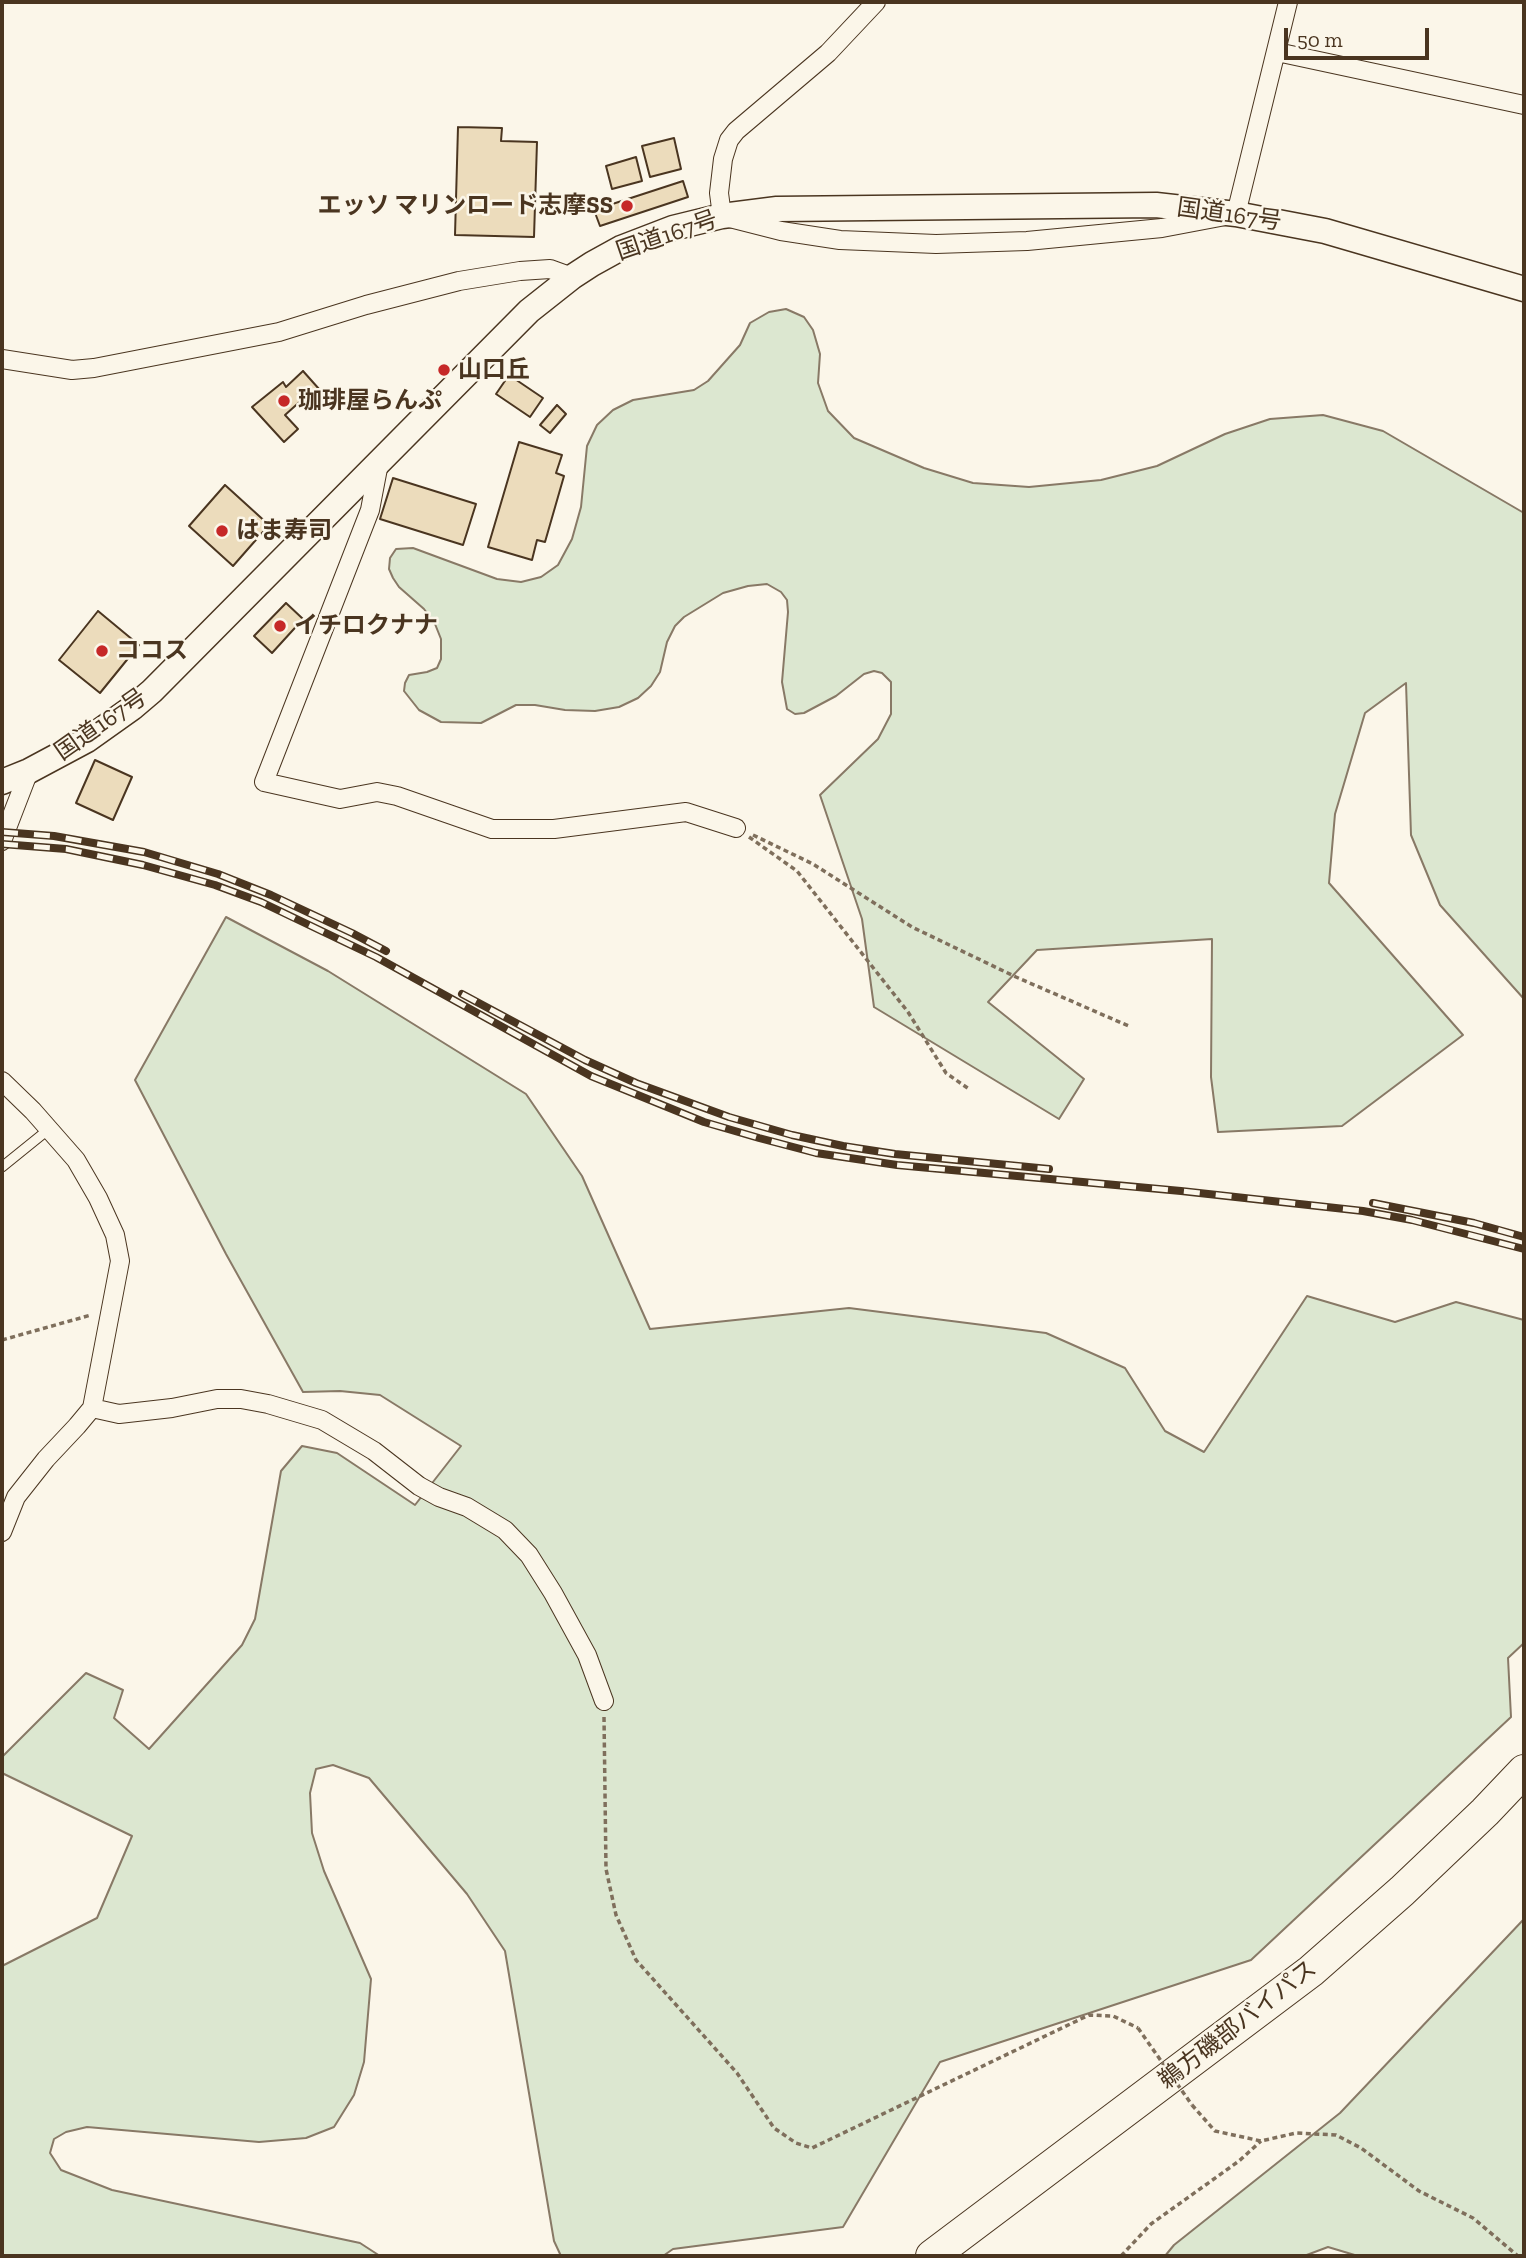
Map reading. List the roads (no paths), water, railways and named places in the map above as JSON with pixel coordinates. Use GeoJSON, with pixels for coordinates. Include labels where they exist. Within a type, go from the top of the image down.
{"type":"FeatureCollection","features":[{"type":"Feature","properties":{"kind":"highway","name":"鵜方磯部バイパス"},"geometry":{"type":"LineString","coordinates":[[932,2256],[1311,1971],[1402,1891],[1524,1771]]}},
{"type":"Feature","properties":{"kind":"street"},"geometry":{"type":"LineString","coordinates":[[876,2],[828,53],[736,131],[729,141],[723,159],[719,193],[722,216],[780,231],[840,240],[936,244],[1027,241],[1149,230],[1236,214],[1289,2]]}},
{"type":"Feature","properties":{"kind":"street"},"geometry":{"type":"LineString","coordinates":[[1277,52],[1524,105]]}},
{"type":"Feature","properties":{"kind":"street","name":"国道167号"},"geometry":{"type":"LineString","coordinates":[[2,782],[87,740],[142,699],[529,311],[572,277],[621,248],[673,228],[722,216],[777,209],[1156,205],[1236,214],[1325,231],[1524,289]]}},
{"type":"Feature","properties":{"kind":"street"},"geometry":{"type":"LineString","coordinates":[[2,359],[72,370],[94,368],[279,332],[366,305],[459,281],[550,269],[572,277]]}},
{"type":"Feature","properties":{"kind":"street"},"geometry":{"type":"LineString","coordinates":[[380,459],[370,510],[264,782],[340,799],[377,792],[397,796],[492,829],[554,829],[686,812],[736,828]]}},
{"type":"Feature","properties":{"kind":"street"},"geometry":{"type":"LineString","coordinates":[[2,841],[29,771]]}},
{"type":"Feature","properties":{"kind":"street"},"geometry":{"type":"LineString","coordinates":[[2,1081],[76,1160],[118,1241],[120,1261],[92,1408],[16,1497],[2,1532]]}},
{"type":"Feature","properties":{"kind":"street"},"geometry":{"type":"LineString","coordinates":[[92,1408],[119,1414],[217,1399],[241,1399],[322,1420],[374,1451],[419,1486],[467,1507],[505,1530],[529,1555],[553,1593],[587,1655],[604,1701]]}},
{"type":"Feature","properties":{"kind":"lane"},"geometry":{"type":"LineString","coordinates":[[2,1167],[49,1129]]}},
{"type":"Feature","properties":{"kind":"railway"},"geometry":{"type":"LineString","coordinates":[[2,832],[54,836],[144,852],[218,874],[271,895],[386,951]]}},
{"type":"Feature","properties":{"kind":"railway"},"geometry":{"type":"LineString","coordinates":[[2,844],[66,849],[143,865],[215,885],[261,902],[376,957],[591,1076],[704,1122],[759,1138],[816,1153],[897,1165],[1363,1211],[1412,1220],[1524,1249]]}},
{"type":"Feature","properties":{"kind":"railway"},"geometry":{"type":"LineString","coordinates":[[462,994],[585,1060],[636,1083],[729,1117],[843,1146],[895,1154],[1049,1169]]}},
{"type":"Feature","properties":{"kind":"railway"},"geometry":{"type":"LineString","coordinates":[[1373,1203],[1474,1223],[1524,1237]]}},
{"type":"Feature","properties":{"kind":"place","name":"エッソ マリンロード志摩SS"},"geometry":{"type":"Point","coordinates":[627,206]}},
{"type":"Feature","properties":{"kind":"place","name":"山口丘"},"geometry":{"type":"Point","coordinates":[444,370]}},
{"type":"Feature","properties":{"kind":"place","name":"珈琲屋らんぷ"},"geometry":{"type":"Point","coordinates":[284,401]}},
{"type":"Feature","properties":{"kind":"place","name":"はま寿司"},"geometry":{"type":"Point","coordinates":[222,531]}},
{"type":"Feature","properties":{"kind":"place","name":"イチロクナナ"},"geometry":{"type":"Point","coordinates":[280,626]}},
{"type":"Feature","properties":{"kind":"place","name":"ココス"},"geometry":{"type":"Point","coordinates":[102,651]}}]}
